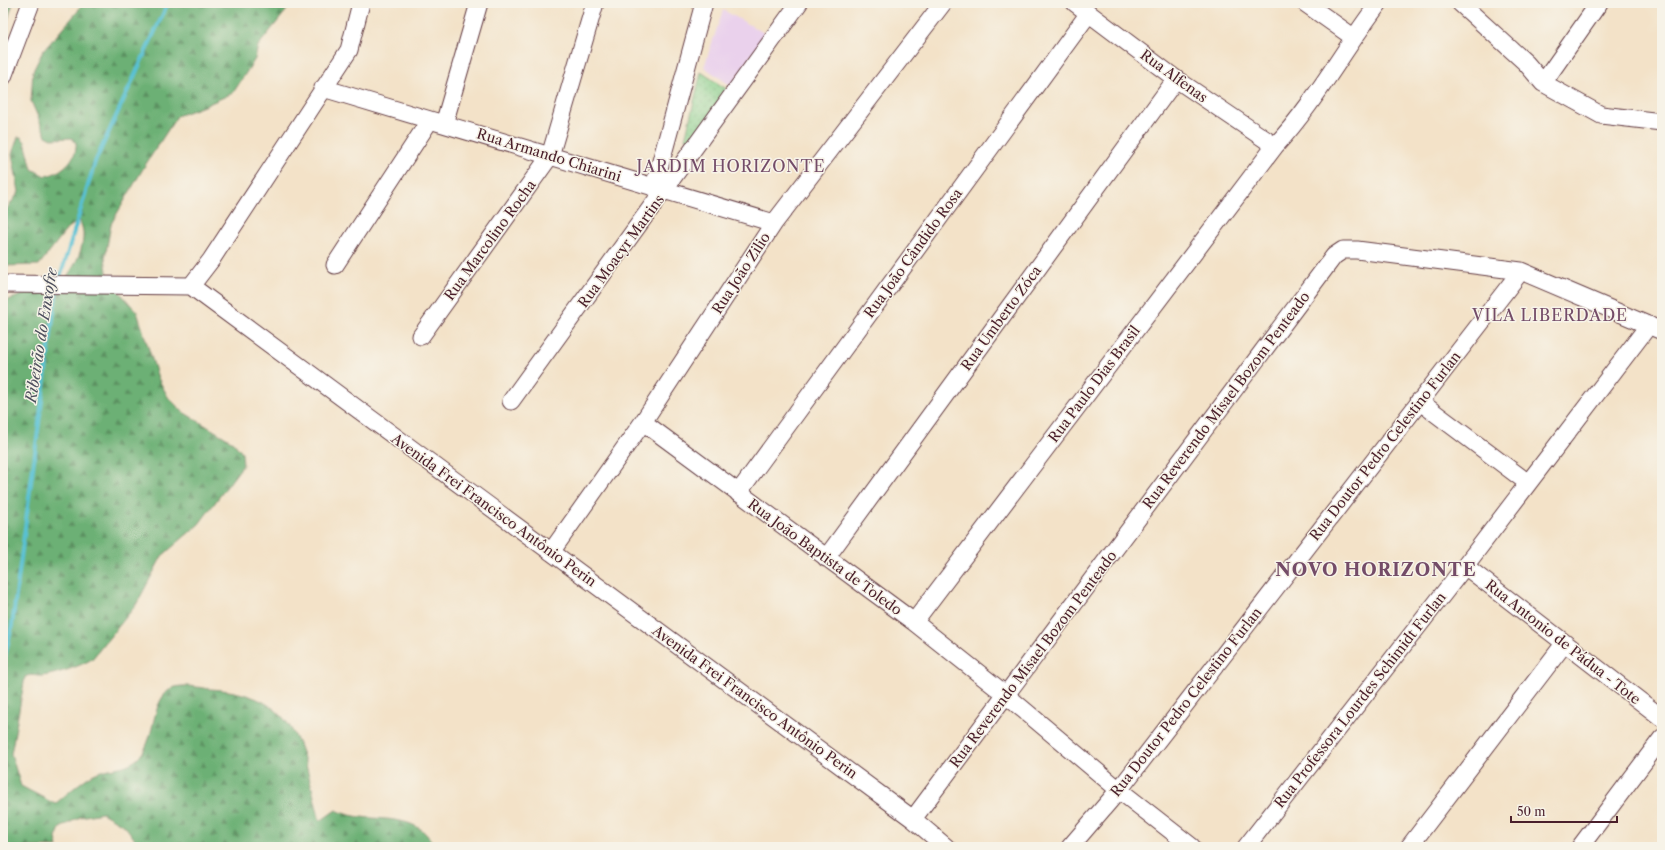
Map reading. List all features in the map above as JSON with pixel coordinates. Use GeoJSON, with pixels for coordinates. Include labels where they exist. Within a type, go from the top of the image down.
{"type":"FeatureCollection","features":[{"type":"Feature","properties":{"kind":"street"},"geometry":{"type":"LineString","coordinates":[[3,77],[31,3]]}},
{"type":"Feature","properties":{"kind":"street"},"geometry":{"type":"LineString","coordinates":[[3,284],[191,286],[211,260],[323,88],[350,50],[361,3]]}},
{"type":"Feature","properties":{"kind":"street"},"geometry":{"type":"LineString","coordinates":[[335,265],[437,122],[479,3]]}},
{"type":"Feature","properties":{"kind":"street","name":"Rua Marcolino Rocha"},"geometry":{"type":"LineString","coordinates":[[421,336],[550,156],[595,3]]}},
{"type":"Feature","properties":{"kind":"street"},"geometry":{"type":"LineString","coordinates":[[660,188],[704,3]]}},
{"type":"Feature","properties":{"kind":"street","name":"Rua Moacyr Martins"},"geometry":{"type":"LineString","coordinates":[[511,402],[660,188],[799,3]]}},
{"type":"Feature","properties":{"kind":"street","name":"Rua João Zilio"},"geometry":{"type":"LineString","coordinates":[[551,552],[642,422],[774,222],[943,3]]}},
{"type":"Feature","properties":{"kind":"street","name":"Rua Alfenas"},"geometry":{"type":"LineString","coordinates":[[1075,3],[1176,78],[1275,146]]}},
{"type":"Feature","properties":{"kind":"street"},"geometry":{"type":"LineString","coordinates":[[1305,3],[1353,36]]}},
{"type":"Feature","properties":{"kind":"street","name":"Rua Paulo Dias Brasil"},"geometry":{"type":"LineString","coordinates":[[914,622],[1275,146],[1294,124],[1353,36],[1379,3]]}},
{"type":"Feature","properties":{"kind":"street"},"geometry":{"type":"LineString","coordinates":[[1460,3],[1526,63],[1543,83],[1601,115],[1662,122]]}},
{"type":"Feature","properties":{"kind":"street"},"geometry":{"type":"LineString","coordinates":[[1543,83],[1599,3]]}},
{"type":"Feature","properties":{"kind":"street","name":"Rua João Cândido Rosa"},"geometry":{"type":"LineString","coordinates":[[738,493],[1089,13]]}},
{"type":"Feature","properties":{"kind":"street","name":"Rua Umberto Zóca"},"geometry":{"type":"LineString","coordinates":[[826,558],[1176,78]]}},
{"type":"Feature","properties":{"kind":"street","name":"Rua Armando Chiarini"},"geometry":{"type":"LineString","coordinates":[[323,88],[774,222]]}},
{"type":"Feature","properties":{"kind":"street","name":"Rua Reverendo Misael Bozom Penteado"},"geometry":{"type":"LineString","coordinates":[[914,819],[1334,256],[1343,250],[1356,250],[1521,271],[1655,328]]}},
{"type":"Feature","properties":{"kind":"street","name":"Rua Doutor Pedro Celestino Furlan"},"geometry":{"type":"LineString","coordinates":[[1070,847],[1119,790],[1521,271]]}},
{"type":"Feature","properties":{"kind":"street","name":"Avenida Frei Francisco Antônio Perin"},"geometry":{"type":"LineString","coordinates":[[191,286],[914,819],[946,847]]}},
{"type":"Feature","properties":{"kind":"street","name":"Rua Professora Lourdes Schimidt Furlan"},"geometry":{"type":"LineString","coordinates":[[1246,847],[1528,484],[1655,328]]}},
{"type":"Feature","properties":{"kind":"street"},"geometry":{"type":"LineString","coordinates":[[1419,401],[1528,484]]}},
{"type":"Feature","properties":{"kind":"street","name":"Rua João Baptista de Toledo"},"geometry":{"type":"LineString","coordinates":[[642,422],[914,622],[1006,695],[1119,790],[1192,847]]}},
{"type":"Feature","properties":{"kind":"street","name":"Rua Antonio de Pádua - Tote"},"geometry":{"type":"LineString","coordinates":[[1465,566],[1564,644],[1662,718]]}},
{"type":"Feature","properties":{"kind":"street"},"geometry":{"type":"LineString","coordinates":[[1409,847],[1564,644]]}},
{"type":"Feature","properties":{"kind":"street"},"geometry":{"type":"LineString","coordinates":[[1580,847],[1662,738]]}},
{"type":"Feature","properties":{"kind":"shaded area"},"geometry":{"type":"Polygon","coordinates":[[[723,10],[766,34],[731,86],[704,67],[723,10]]]}},
{"type":"Feature","properties":{"kind":"green space"},"geometry":{"type":"Polygon","coordinates":[[[3,3],[13,3],[3,35],[3,3]]]}},
{"type":"Feature","properties":{"kind":"green space"},"geometry":{"type":"Polygon","coordinates":[[[82,3],[290,3],[286,11],[258,46],[255,59],[233,93],[177,116],[144,167],[111,224],[105,258],[108,279],[137,312],[158,378],[168,397],[183,412],[233,442],[242,453],[243,465],[199,524],[162,556],[136,605],[92,659],[75,667],[55,673],[43,676],[30,675],[25,677],[11,754],[21,786],[55,804],[91,775],[127,765],[136,760],[143,752],[147,744],[158,705],[169,690],[173,688],[184,686],[241,693],[263,702],[280,714],[292,730],[301,749],[308,771],[320,821],[336,810],[357,816],[402,821],[422,830],[436,847],[146,847],[136,841],[125,826],[102,813],[80,817],[60,828],[56,838],[58,847],[3,847],[3,302],[65,279],[78,258],[83,242],[83,234],[79,220],[67,229],[39,265],[3,266],[3,214],[19,192],[12,154],[18,137],[21,137],[25,142],[32,169],[45,176],[51,175],[62,169],[74,155],[76,143],[72,138],[52,139],[46,136],[31,101],[33,71],[43,51],[78,11],[82,3]]]}},
{"type":"Feature","properties":{"kind":"green space"},"geometry":{"type":"Polygon","coordinates":[[[701,72],[728,90],[692,142],[685,139],[701,72]]]}},
{"type":"Feature","properties":{"kind":"waterway","name":"Ribeirão do Enxofre"},"geometry":{"type":"LineString","coordinates":[[59,281],[95,162],[168,3]]}},
{"type":"Feature","properties":{"kind":"waterway","name":"Ribeirão do Enxofre"},"geometry":{"type":"LineString","coordinates":[[3,665],[12,625],[57,288]]}},
{"type":"Feature","properties":{"kind":"district","name":"JARDIM HORIZONTE"},"geometry":{"type":"Point","coordinates":[731,166]}},
{"type":"Feature","properties":{"kind":"district","name":"VILA LIBERDADE"},"geometry":{"type":"Point","coordinates":[1550,315]}},
{"type":"Feature","properties":{"kind":"district","name":"NOVO HORIZONTE"},"geometry":{"type":"Point","coordinates":[1376,570]}}]}
